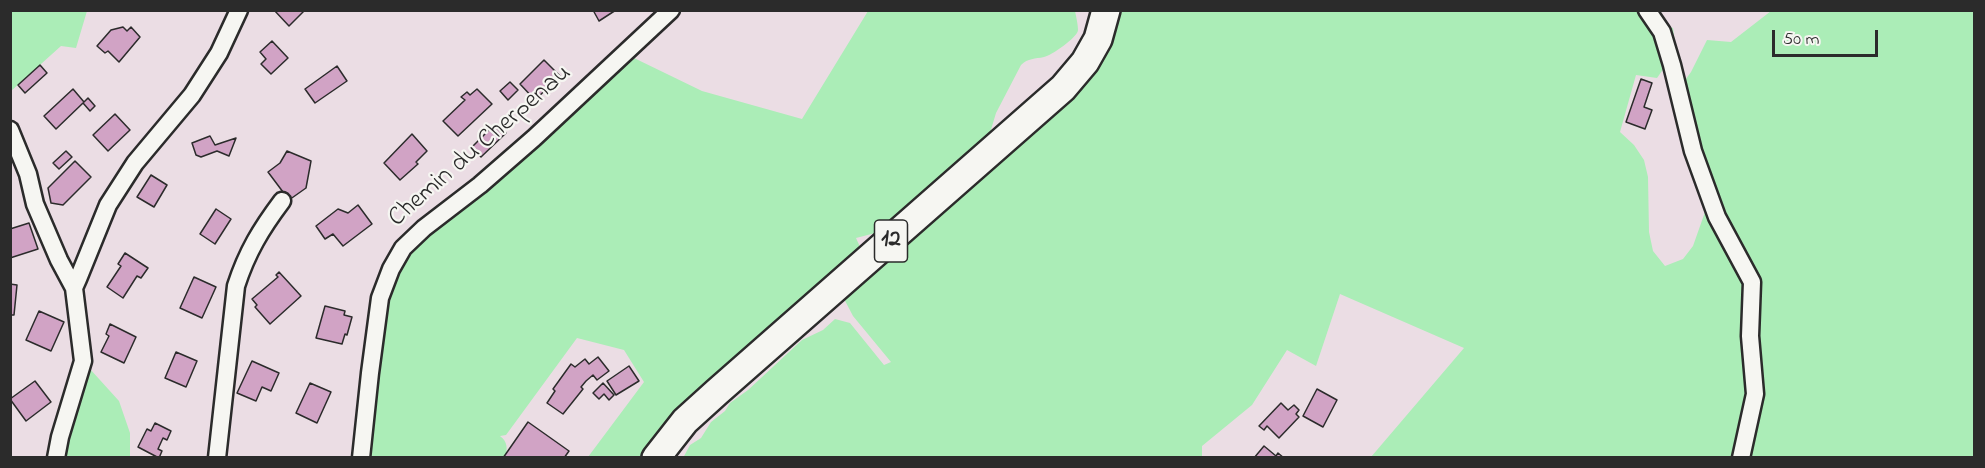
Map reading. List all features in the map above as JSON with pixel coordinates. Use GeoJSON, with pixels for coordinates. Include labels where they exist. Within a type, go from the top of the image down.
{"type":"FeatureCollection","features":[{"type":"Feature","properties":{"kind":"main road","name":"12"},"geometry":{"type":"LineString","coordinates":[[656,458],[679,429],[709,400],[1063,88],[1085,62],[1098,39],[1106,10]]}},
{"type":"Feature","properties":{"kind":"street"},"geometry":{"type":"LineString","coordinates":[[74,288],[113,198],[135,163],[192,95],[219,53],[239,10]]}},
{"type":"Feature","properties":{"kind":"street","name":"Chemin du Cherpenau"},"geometry":{"type":"LineString","coordinates":[[361,458],[380,298],[391,269],[404,248],[424,228],[480,185],[534,138],[671,10]]}},
{"type":"Feature","properties":{"kind":"street"},"geometry":{"type":"LineString","coordinates":[[1647,10],[1662,33],[1693,151],[1717,217],[1752,282],[1750,336],[1755,394],[1741,458]]}},
{"type":"Feature","properties":{"kind":"street"},"geometry":{"type":"LineString","coordinates":[[10,130],[15,136],[28,174],[35,204],[59,260],[74,288],[83,361],[56,458]]}},
{"type":"Feature","properties":{"kind":"street"},"geometry":{"type":"LineString","coordinates":[[217,458],[236,286],[244,260],[263,226],[282,201]]}},
{"type":"Feature","properties":{"kind":"green space"},"geometry":{"type":"Polygon","coordinates":[[[10,11],[87,11],[76,48],[61,46],[11,91],[10,11]]]}},
{"type":"Feature","properties":{"kind":"green space"},"geometry":{"type":"Polygon","coordinates":[[[868,11],[1075,11],[1078,30],[1069,41],[1052,53],[1021,65],[996,113],[990,133],[992,145],[887,230],[856,238],[861,249],[645,457],[588,457],[644,382],[624,350],[577,338],[506,435],[500,436],[506,443],[506,457],[367,458],[377,371],[391,282],[403,258],[419,239],[634,58],[702,91],[802,119],[868,11]]]}},
{"type":"Feature","properties":{"kind":"green space"},"geometry":{"type":"Polygon","coordinates":[[[1114,11],[1640,11],[1640,18],[1673,28],[1676,51],[1657,78],[1636,75],[1620,132],[1634,145],[1644,160],[1648,177],[1649,232],[1653,251],[1665,266],[1683,259],[1693,246],[1705,212],[1704,193],[1680,87],[1691,72],[1707,40],[1731,42],[1771,11],[1974,11],[1974,457],[1371,457],[1464,348],[1340,294],[1316,366],[1287,350],[1252,405],[1202,446],[1202,457],[683,458],[690,445],[701,438],[711,422],[725,411],[730,403],[748,390],[802,340],[823,330],[835,319],[850,323],[884,365],[891,362],[853,316],[842,295],[972,179],[1114,11]]]}},
{"type":"Feature","properties":{"kind":"green space"},"geometry":{"type":"Polygon","coordinates":[[[90,369],[119,401],[130,433],[130,457],[62,458],[66,438],[90,369]]]}},
{"type":"Feature","properties":{"kind":"building"},"geometry":{"type":"Polygon","coordinates":[[[274,10],[305,10],[289,26],[274,10]]]}},
{"type":"Feature","properties":{"kind":"building"},"geometry":{"type":"Polygon","coordinates":[[[593,10],[616,10],[599,21],[593,10]]]}},
{"type":"Feature","properties":{"kind":"building"},"geometry":{"type":"Polygon","coordinates":[[[123,27],[127,31],[131,27],[140,37],[119,62],[108,51],[105,53],[97,46],[111,30],[123,27]]]}},
{"type":"Feature","properties":{"kind":"building"},"geometry":{"type":"Polygon","coordinates":[[[272,41],[288,58],[271,74],[261,64],[266,59],[260,52],[272,41]]]}},
{"type":"Feature","properties":{"kind":"building"},"geometry":{"type":"Polygon","coordinates":[[[544,60],[560,76],[535,100],[520,84],[544,60]]]}},
{"type":"Feature","properties":{"kind":"building"},"geometry":{"type":"Polygon","coordinates":[[[40,65],[47,73],[25,93],[18,85],[40,65]]]}},
{"type":"Feature","properties":{"kind":"building"},"geometry":{"type":"Polygon","coordinates":[[[337,66],[347,81],[315,103],[305,89],[337,66]]]}},
{"type":"Feature","properties":{"kind":"building"},"geometry":{"type":"Polygon","coordinates":[[[1641,79],[1652,83],[1644,107],[1652,110],[1645,129],[1626,122],[1641,79]]]}},
{"type":"Feature","properties":{"kind":"building"},"geometry":{"type":"Polygon","coordinates":[[[510,82],[518,90],[508,100],[500,91],[510,82]]]}},
{"type":"Feature","properties":{"kind":"building"},"geometry":{"type":"Polygon","coordinates":[[[73,89],[84,102],[88,98],[95,106],[90,111],[83,103],[56,129],[44,116],[73,89]]]}},
{"type":"Feature","properties":{"kind":"building"},"geometry":{"type":"Polygon","coordinates":[[[477,89],[492,104],[458,136],[443,121],[465,100],[461,97],[467,92],[470,95],[477,89]]]}},
{"type":"Feature","properties":{"kind":"building"},"geometry":{"type":"Polygon","coordinates":[[[115,114],[130,130],[108,151],[93,135],[115,114]]]}},
{"type":"Feature","properties":{"kind":"building"},"geometry":{"type":"Polygon","coordinates":[[[494,125],[500,131],[502,128],[506,133],[481,157],[472,147],[494,125]]]}},
{"type":"Feature","properties":{"kind":"building"},"geometry":{"type":"Polygon","coordinates":[[[412,134],[427,151],[416,162],[418,164],[400,180],[384,163],[412,134]]]}},
{"type":"Feature","properties":{"kind":"building"},"geometry":{"type":"Polygon","coordinates":[[[210,136],[215,145],[236,138],[229,156],[217,151],[201,157],[196,155],[192,143],[210,136]]]}},
{"type":"Feature","properties":{"kind":"building"},"geometry":{"type":"Polygon","coordinates":[[[66,151],[72,157],[59,169],[53,163],[66,151]]]}},
{"type":"Feature","properties":{"kind":"building"},"geometry":{"type":"Polygon","coordinates":[[[287,151],[311,161],[306,188],[289,200],[268,172],[280,163],[287,151]]]}},
{"type":"Feature","properties":{"kind":"building"},"geometry":{"type":"Polygon","coordinates":[[[75,161],[91,177],[63,205],[51,203],[48,188],[75,161]]]}},
{"type":"Feature","properties":{"kind":"building"},"geometry":{"type":"Polygon","coordinates":[[[151,175],[167,185],[154,207],[137,197],[151,175]]]}},
{"type":"Feature","properties":{"kind":"building"},"geometry":{"type":"Polygon","coordinates":[[[358,205],[372,224],[343,246],[333,234],[325,239],[316,226],[338,209],[348,213],[358,205]]]}},
{"type":"Feature","properties":{"kind":"building"},"geometry":{"type":"Polygon","coordinates":[[[216,209],[231,219],[215,244],[200,234],[216,209]]]}},
{"type":"Feature","properties":{"kind":"building"},"geometry":{"type":"Polygon","coordinates":[[[29,223],[38,249],[10,258],[10,229],[29,223]]]}},
{"type":"Feature","properties":{"kind":"building"},"geometry":{"type":"Polygon","coordinates":[[[125,253],[148,268],[141,278],[137,276],[123,298],[107,287],[121,266],[118,264],[125,253]]]}},
{"type":"Feature","properties":{"kind":"building"},"geometry":{"type":"Polygon","coordinates":[[[279,272],[301,296],[270,324],[255,307],[257,305],[252,299],[278,277],[276,275],[279,272]]]}},
{"type":"Feature","properties":{"kind":"building"},"geometry":{"type":"Polygon","coordinates":[[[194,277],[216,287],[202,318],[180,308],[194,277]]]}},
{"type":"Feature","properties":{"kind":"building"},"geometry":{"type":"Polygon","coordinates":[[[10,284],[17,285],[14,315],[10,315],[10,284]]]}},
{"type":"Feature","properties":{"kind":"building"},"geometry":{"type":"Polygon","coordinates":[[[325,306],[345,311],[344,315],[352,317],[342,344],[316,338],[325,306]]]}},
{"type":"Feature","properties":{"kind":"building"},"geometry":{"type":"Polygon","coordinates":[[[39,311],[64,322],[51,351],[26,340],[39,311]]]}},
{"type":"Feature","properties":{"kind":"building"},"geometry":{"type":"Polygon","coordinates":[[[110,324],[136,337],[124,363],[101,352],[109,336],[106,334],[110,324]]]}},
{"type":"Feature","properties":{"kind":"building"},"geometry":{"type":"Polygon","coordinates":[[[176,352],[197,361],[186,387],[165,378],[176,352]]]}},
{"type":"Feature","properties":{"kind":"building"},"geometry":{"type":"Polygon","coordinates":[[[598,357],[609,371],[597,380],[593,375],[586,381],[581,387],[583,389],[563,414],[547,403],[555,391],[553,389],[571,364],[575,367],[585,359],[589,364],[598,357]]]}},
{"type":"Feature","properties":{"kind":"building"},"geometry":{"type":"Polygon","coordinates":[[[252,361],[279,373],[271,391],[262,387],[256,401],[237,393],[252,361]]]}},
{"type":"Feature","properties":{"kind":"building"},"geometry":{"type":"Polygon","coordinates":[[[629,366],[639,381],[616,395],[607,381],[629,366]]]}},
{"type":"Feature","properties":{"kind":"building"},"geometry":{"type":"Polygon","coordinates":[[[35,381],[51,402],[26,421],[10,399],[35,381]]]}},
{"type":"Feature","properties":{"kind":"building"},"geometry":{"type":"Polygon","coordinates":[[[310,383],[331,392],[317,423],[296,413],[310,383]]]}},
{"type":"Feature","properties":{"kind":"building"},"geometry":{"type":"Polygon","coordinates":[[[603,383],[614,395],[609,400],[604,394],[599,399],[593,393],[603,383]]]}},
{"type":"Feature","properties":{"kind":"building"},"geometry":{"type":"Polygon","coordinates":[[[1317,389],[1337,400],[1323,427],[1303,416],[1317,389]]]}},
{"type":"Feature","properties":{"kind":"building"},"geometry":{"type":"Polygon","coordinates":[[[1281,403],[1288,410],[1294,405],[1299,410],[1296,414],[1299,417],[1279,438],[1267,426],[1264,430],[1259,426],[1281,403]]]}},
{"type":"Feature","properties":{"kind":"building"},"geometry":{"type":"Polygon","coordinates":[[[528,422],[569,451],[564,458],[503,458],[528,422]]]}},
{"type":"Feature","properties":{"kind":"building"},"geometry":{"type":"Polygon","coordinates":[[[155,423],[171,431],[167,440],[163,438],[158,449],[162,451],[159,458],[138,447],[147,429],[151,431],[155,423]]]}},
{"type":"Feature","properties":{"kind":"building"},"geometry":{"type":"Polygon","coordinates":[[[1264,446],[1276,456],[1278,453],[1284,458],[1254,458],[1264,446]]]}}]}
